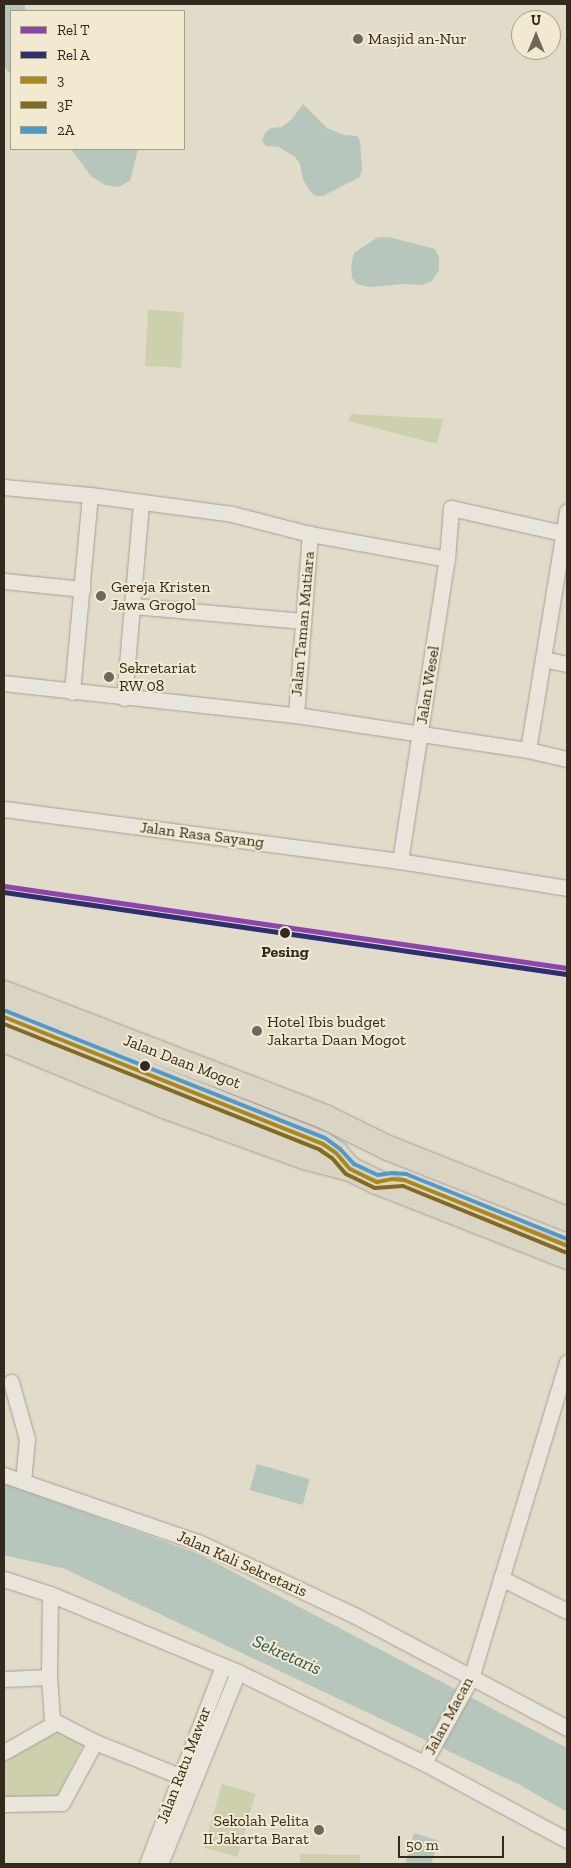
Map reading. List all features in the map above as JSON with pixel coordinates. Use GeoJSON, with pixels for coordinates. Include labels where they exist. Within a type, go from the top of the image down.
{"type":"FeatureCollection","features":[{"type":"Feature","properties":{"kind":"highway","name":"Jalan Daan Mogot"},"geometry":{"type":"LineString","coordinates":[[4,993],[325,1118],[359,1136],[567,1219]]}},
{"type":"Feature","properties":{"kind":"highway","name":"Jalan Daan Mogot"},"geometry":{"type":"LineString","coordinates":[[4,1007],[266,1115],[323,1144],[336,1153],[350,1169]]}},
{"type":"Feature","properties":{"kind":"highway","name":"Jalan Daan Mogot"},"geometry":{"type":"LineString","coordinates":[[4,1017],[266,1115],[328,1133],[359,1136]]}},
{"type":"Feature","properties":{"kind":"highway","name":"Jalan Daan Mogot"},"geometry":{"type":"LineString","coordinates":[[4,1040],[164,1106],[304,1156],[350,1169],[377,1182],[567,1257]]}},
{"type":"Feature","properties":{"kind":"street"},"geometry":{"type":"LineString","coordinates":[[4,487],[232,514],[310,534],[442,558]]}},
{"type":"Feature","properties":{"kind":"street"},"geometry":{"type":"LineString","coordinates":[[72,692],[83,589],[90,496]]}},
{"type":"Feature","properties":{"kind":"street"},"geometry":{"type":"LineString","coordinates":[[124,698],[141,502]]}},
{"type":"Feature","properties":{"kind":"street","name":"Jalan Wesel"},"geometry":{"type":"LineString","coordinates":[[400,861],[421,733],[442,558],[451,508],[566,533]]}},
{"type":"Feature","properties":{"kind":"street"},"geometry":{"type":"LineString","coordinates":[[528,750],[566,533],[567,511]]}},
{"type":"Feature","properties":{"kind":"street","name":"Jalan Taman Mutiara"},"geometry":{"type":"LineString","coordinates":[[296,715],[310,534]]}},
{"type":"Feature","properties":{"kind":"street"},"geometry":{"type":"LineString","coordinates":[[4,581],[83,589]]}},
{"type":"Feature","properties":{"kind":"street"},"geometry":{"type":"LineString","coordinates":[[133,606],[303,621]]}},
{"type":"Feature","properties":{"kind":"street"},"geometry":{"type":"LineString","coordinates":[[543,659],[567,664]]}},
{"type":"Feature","properties":{"kind":"street","name":"Jalan Taman Mutiara"},"geometry":{"type":"LineString","coordinates":[[4,684],[296,715],[421,733],[567,758]]}},
{"type":"Feature","properties":{"kind":"street","name":"Jalan Rasa Sayang"},"geometry":{"type":"LineString","coordinates":[[4,809],[400,861],[567,888]]}},
{"type":"Feature","properties":{"kind":"street","name":"Jalan Macan"},"geometry":{"type":"LineString","coordinates":[[4,1579],[50,1594],[238,1672],[425,1761],[469,1682],[567,1362]]}},
{"type":"Feature","properties":{"kind":"street"},"geometry":{"type":"LineString","coordinates":[[11,1382],[27,1439],[24,1481]]}},
{"type":"Feature","properties":{"kind":"street","name":"Jalan Kali Sekretaris"},"geometry":{"type":"LineString","coordinates":[[4,1474],[198,1542],[354,1615],[469,1682],[567,1728]]}},
{"type":"Feature","properties":{"kind":"street"},"geometry":{"type":"LineString","coordinates":[[501,1578],[567,1612]]}},
{"type":"Feature","properties":{"kind":"street"},"geometry":{"type":"LineString","coordinates":[[50,1594],[50,1717],[55,1722],[95,1742],[186,1779]]}},
{"type":"Feature","properties":{"kind":"street","name":"Jalan Ratu Mawar"},"geometry":{"type":"LineString","coordinates":[[160,1864],[223,1666]]}},
{"type":"Feature","properties":{"kind":"street","name":"Jalan Ratu Mawar"},"geometry":{"type":"LineString","coordinates":[[147,1864],[238,1672]]}},
{"type":"Feature","properties":{"kind":"street"},"geometry":{"type":"LineString","coordinates":[[4,1679],[49,1677]]}},
{"type":"Feature","properties":{"kind":"street"},"geometry":{"type":"LineString","coordinates":[[4,1752],[55,1722]]}},
{"type":"Feature","properties":{"kind":"street"},"geometry":{"type":"LineString","coordinates":[[4,1804],[62,1803],[95,1742]]}},
{"type":"Feature","properties":{"kind":"street"},"geometry":{"type":"LineString","coordinates":[[425,1761],[567,1840]]}},
{"type":"Feature","properties":{"kind":"green space"},"geometry":{"type":"Polygon","coordinates":[[[148,310],[184,312],[181,368],[145,366],[148,310]]]}},
{"type":"Feature","properties":{"kind":"green space"},"geometry":{"type":"Polygon","coordinates":[[[351,414],[443,419],[437,444],[349,421],[351,414]]]}},
{"type":"Feature","properties":{"kind":"green space"},"geometry":{"type":"Polygon","coordinates":[[[55,1731],[84,1743],[56,1799],[4,1800],[4,1759],[55,1731]]]}},
{"type":"Feature","properties":{"kind":"green space"},"geometry":{"type":"Polygon","coordinates":[[[222,1784],[256,1794],[237,1857],[204,1847],[222,1784]]]}},
{"type":"Feature","properties":{"kind":"green space"},"geometry":{"type":"Polygon","coordinates":[[[300,1854],[360,1855],[360,1864],[300,1864],[300,1854]]]}},
{"type":"Feature","properties":{"kind":"water"},"geometry":{"type":"Polygon","coordinates":[[[4,4],[25,4],[25,10],[10,10],[10,72],[7,71],[4,64],[4,4]]]}},
{"type":"Feature","properties":{"kind":"water"},"geometry":{"type":"Polygon","coordinates":[[[303,104],[327,128],[344,135],[357,136],[360,141],[362,169],[360,177],[323,196],[315,196],[310,191],[303,180],[300,164],[295,157],[279,147],[266,146],[262,141],[265,133],[271,128],[282,127],[292,119],[303,104]]]}},
{"type":"Feature","properties":{"kind":"water"},"geometry":{"type":"Polygon","coordinates":[[[72,150],[138,150],[130,181],[118,187],[105,185],[91,176],[72,150]]]}},
{"type":"Feature","properties":{"kind":"water"},"geometry":{"type":"Polygon","coordinates":[[[378,237],[389,237],[435,249],[439,257],[439,270],[432,281],[421,285],[403,284],[369,287],[357,284],[352,278],[351,265],[354,253],[378,237]]]}},
{"type":"Feature","properties":{"kind":"water"},"geometry":{"type":"Polygon","coordinates":[[[257,1464],[310,1479],[302,1505],[250,1490],[257,1464]]]}},
{"type":"Feature","properties":{"kind":"water","name":"Sekretaris"},"geometry":{"type":"Polygon","coordinates":[[[4,1483],[199,1554],[567,1748],[567,1812],[520,1785],[65,1569],[4,1555],[4,1483]]]}},
{"type":"Feature","properties":{"kind":"water"},"geometry":{"type":"Polygon","coordinates":[[[414,1833],[439,1841],[431,1864],[405,1864],[414,1833]]]}},
{"type":"Feature","properties":{"kind":"rail line","name":"T"},"geometry":{"type":"LineString","coordinates":[[4,886],[567,968]]}},
{"type":"Feature","properties":{"kind":"rail line","name":"A"},"geometry":{"type":"LineString","coordinates":[[4,892],[566,974]]}},
{"type":"Feature","properties":{"kind":"transit line","name":"2A"},"geometry":{"type":"LineString","coordinates":[[6,1011],[325,1138],[340,1149],[354,1164],[378,1175],[406,1174],[567,1239]]}},
{"type":"Feature","properties":{"kind":"transit line","name":"3"},"geometry":{"type":"LineString","coordinates":[[4,1017],[323,1144],[336,1153],[350,1169],[377,1182],[392,1179],[404,1180],[567,1246]]}},
{"type":"Feature","properties":{"kind":"transit line","name":"3F"},"geometry":{"type":"LineString","coordinates":[[4,1024],[320,1150],[332,1158],[346,1174],[375,1188],[403,1186],[565,1252]]}},
{"type":"Feature","properties":{"kind":"place","name":"Masjid an-Nur"},"geometry":{"type":"Point","coordinates":[358,39]}},
{"type":"Feature","properties":{"kind":"place","name":"Gereja Kristen Jawa Grogol"},"geometry":{"type":"Point","coordinates":[101,596]}},
{"type":"Feature","properties":{"kind":"place","name":"Sekretariat RW 08"},"geometry":{"type":"Point","coordinates":[109,677]}},
{"type":"Feature","properties":{"kind":"place","name":"Pesing"},"geometry":{"type":"Point","coordinates":[285,933]}},
{"type":"Feature","properties":{"kind":"place","name":"Hotel Ibis budget Jakarta Daan Mogot"},"geometry":{"type":"Point","coordinates":[257,1031]}},
{"type":"Feature","properties":{"kind":"place","name":"Sekolah Pelita II Jakarta Barat"},"geometry":{"type":"Point","coordinates":[319,1830]}}]}
